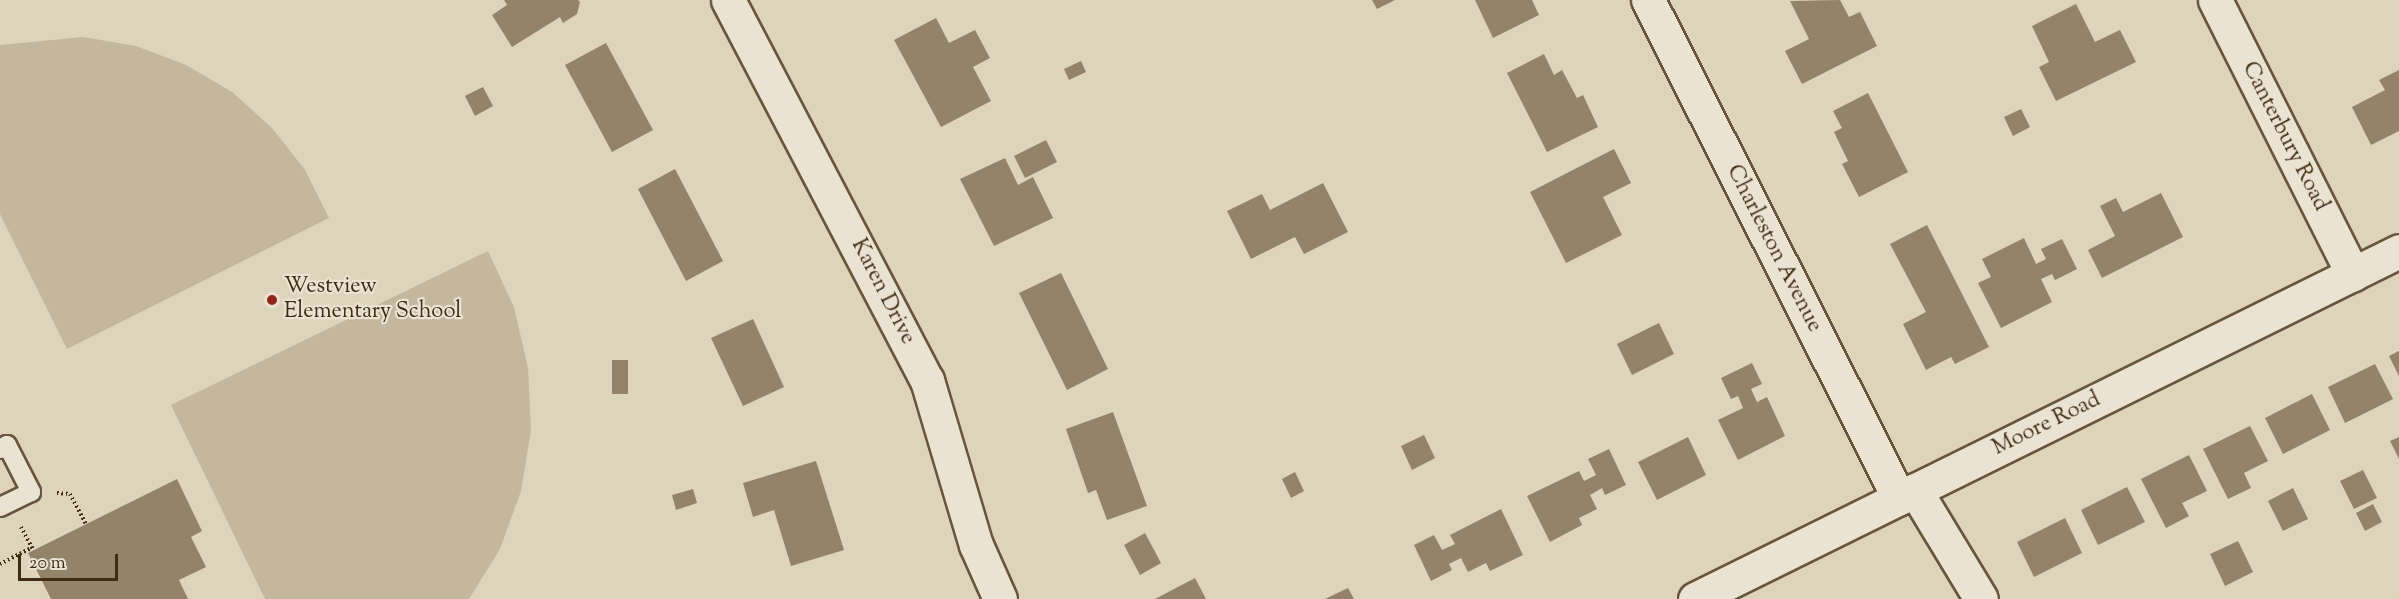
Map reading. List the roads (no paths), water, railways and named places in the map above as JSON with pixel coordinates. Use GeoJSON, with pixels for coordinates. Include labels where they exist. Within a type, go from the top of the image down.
{"type":"FeatureCollection","features":[{"type":"Feature","properties":{"kind":"street","name":"Karen Drive"},"geometry":{"type":"LineString","coordinates":[[728,0],[927,380],[976,544],[1000,599]]}},
{"type":"Feature","properties":{"kind":"street","name":"Charleston Avenue"},"geometry":{"type":"LineString","coordinates":[[1648,0],[1907,494],[1981,599]]}},
{"type":"Feature","properties":{"kind":"street","name":"Canterbury Road"},"geometry":{"type":"LineString","coordinates":[[2215,0],[2353,274]]}},
{"type":"Feature","properties":{"kind":"street","name":"Moore Road"},"geometry":{"type":"LineString","coordinates":[[1695,599],[2399,251]]}},
{"type":"Feature","properties":{"kind":"lane"},"geometry":{"type":"LineString","coordinates":[[0,449],[7,445],[31,492],[0,507]]}},
{"type":"Feature","properties":{"kind":"place","name":"Westview Elementary School"},"geometry":{"type":"Point","coordinates":[272,300]}}]}
